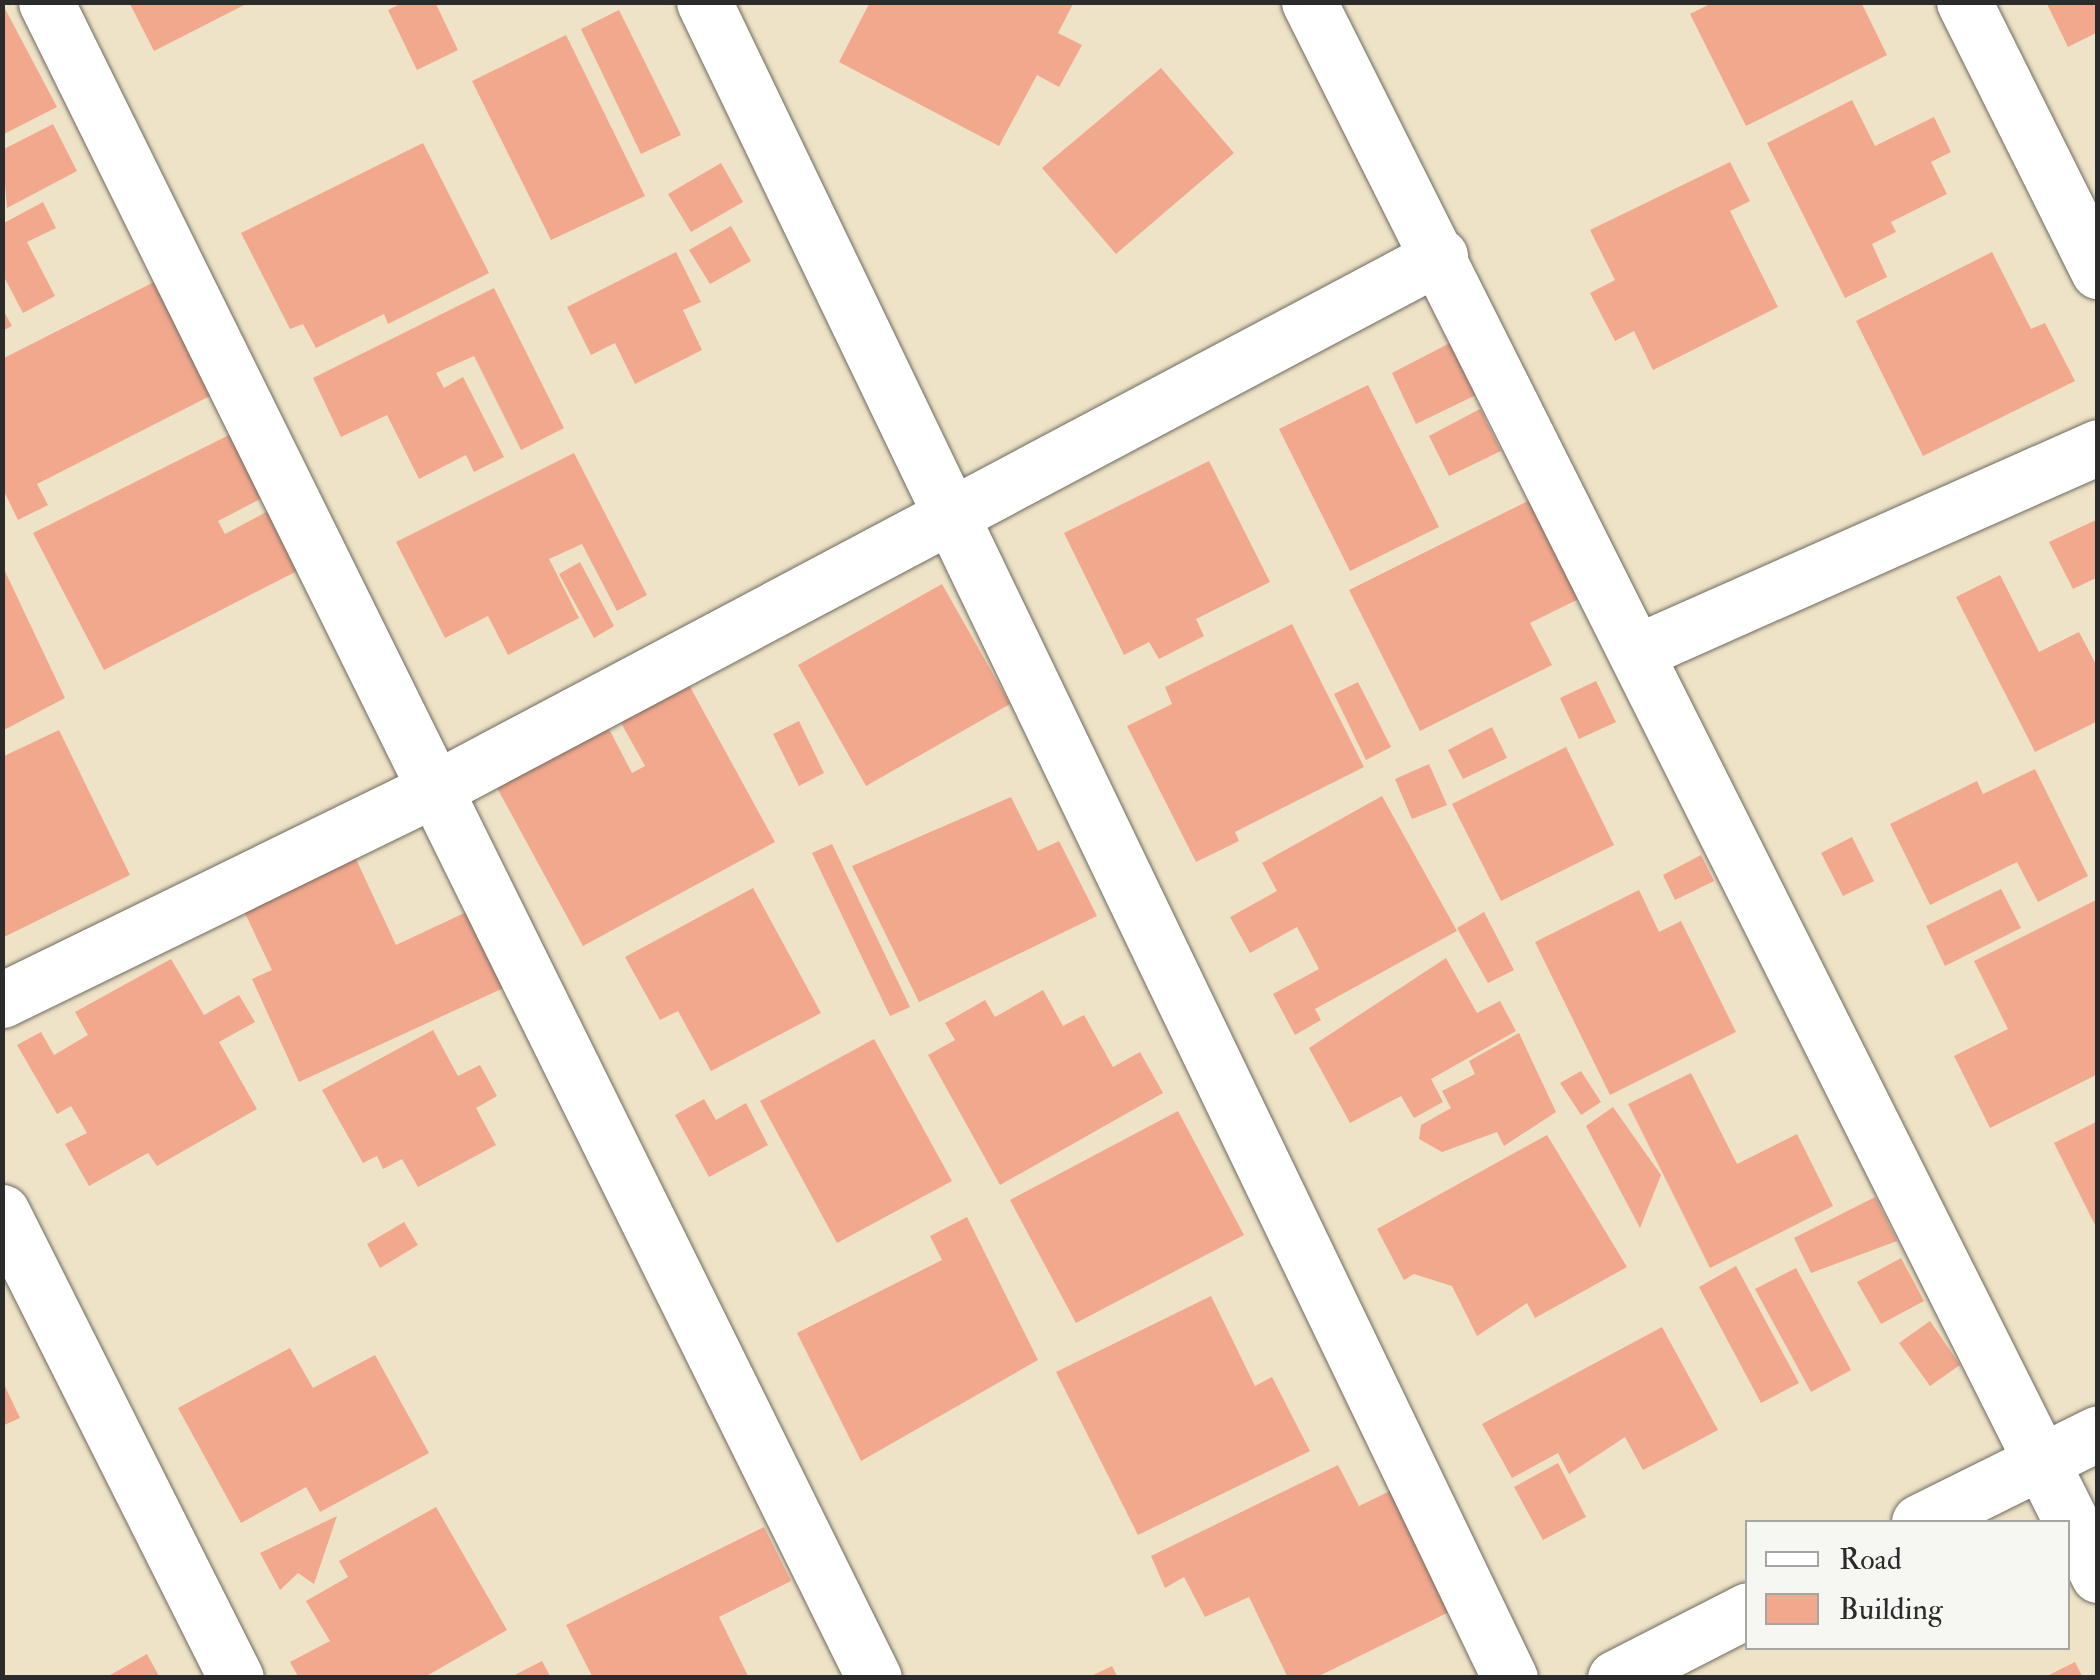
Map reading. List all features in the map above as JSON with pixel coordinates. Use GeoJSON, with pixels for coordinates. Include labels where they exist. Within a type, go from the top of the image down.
{"type":"FeatureCollection","features":[{"type":"Feature","properties":{"kind":"street"},"geometry":{"type":"LineString","coordinates":[[46,2],[874,1678]]}},
{"type":"Feature","properties":{"kind":"street"},"geometry":{"type":"LineString","coordinates":[[704,2],[945,517],[1510,1678]]}},
{"type":"Feature","properties":{"kind":"street"},"geometry":{"type":"LineString","coordinates":[[1310,2],[1641,650],[2069,1520]]}},
{"type":"Feature","properties":{"kind":"street"},"geometry":{"type":"LineString","coordinates":[[1964,2],[2098,271]]}},
{"type":"Feature","properties":{"kind":"street"},"geometry":{"type":"LineString","coordinates":[[2,1000],[434,790],[1440,256]]}},
{"type":"Feature","properties":{"kind":"street"},"geometry":{"type":"LineString","coordinates":[[1641,650],[2098,447]]}},
{"type":"Feature","properties":{"kind":"street"},"geometry":{"type":"LineString","coordinates":[[2,1212],[236,1678]]}},
{"type":"Feature","properties":{"kind":"street"},"geometry":{"type":"LineString","coordinates":[[1922,1520],[2098,1433]]}},
{"type":"Feature","properties":{"kind":"street"},"geometry":{"type":"LineString","coordinates":[[2070,1522],[2098,1575]]}},
{"type":"Feature","properties":{"kind":"street"},"geometry":{"type":"LineString","coordinates":[[1615,1678],[1745,1612]]}},
{"type":"Feature","properties":{"kind":"building"},"geometry":{"type":"Polygon","coordinates":[[[129,2],[250,2],[154,51],[129,2]]]}},
{"type":"Feature","properties":{"kind":"building"},"geometry":{"type":"Polygon","coordinates":[[[404,2],[435,2],[458,50],[417,70],[388,10],[404,2]]]}},
{"type":"Feature","properties":{"kind":"building"},"geometry":{"type":"Polygon","coordinates":[[[870,2],[1074,2],[1058,33],[1082,45],[1059,87],[1037,75],[999,146],[839,62],[870,2]]]}},
{"type":"Feature","properties":{"kind":"building"},"geometry":{"type":"Polygon","coordinates":[[[1714,2],[1861,2],[1887,55],[1746,126],[1690,14],[1714,2]]]}},
{"type":"Feature","properties":{"kind":"building"},"geometry":{"type":"Polygon","coordinates":[[[2098,2],[2098,32],[2068,47],[2047,4],[2098,2]]]}},
{"type":"Feature","properties":{"kind":"building"},"geometry":{"type":"Polygon","coordinates":[[[2,3],[57,107],[2,135],[2,3]]]}},
{"type":"Feature","properties":{"kind":"building"},"geometry":{"type":"Polygon","coordinates":[[[619,10],[681,135],[641,154],[581,29],[619,10]]]}},
{"type":"Feature","properties":{"kind":"building"},"geometry":{"type":"Polygon","coordinates":[[[566,35],[645,196],[551,240],[472,81],[566,35]]]}},
{"type":"Feature","properties":{"kind":"building"},"geometry":{"type":"Polygon","coordinates":[[[1161,68],[1234,153],[1116,254],[1042,168],[1161,68]]]}},
{"type":"Feature","properties":{"kind":"building"},"geometry":{"type":"Polygon","coordinates":[[[1852,100],[1875,146],[1934,117],[1951,152],[1931,162],[1947,194],[1891,222],[1896,232],[1872,244],[1887,277],[1845,298],[1767,143],[1852,100]]]}},
{"type":"Feature","properties":{"kind":"building"},"geometry":{"type":"Polygon","coordinates":[[[53,124],[77,171],[7,208],[2,150],[53,124]]]}},
{"type":"Feature","properties":{"kind":"building"},"geometry":{"type":"Polygon","coordinates":[[[423,143],[489,273],[388,324],[384,314],[316,348],[303,324],[290,329],[241,233],[423,143]]]}},
{"type":"Feature","properties":{"kind":"building"},"geometry":{"type":"Polygon","coordinates":[[[1730,162],[1750,201],[1730,211],[1778,307],[1653,370],[1634,331],[1615,341],[1590,293],[1615,280],[1590,230],[1730,162]]]}},
{"type":"Feature","properties":{"kind":"building"},"geometry":{"type":"Polygon","coordinates":[[[721,163],[743,202],[691,232],[668,194],[721,163]]]}},
{"type":"Feature","properties":{"kind":"building"},"geometry":{"type":"Polygon","coordinates":[[[43,202],[56,228],[27,242],[55,296],[23,313],[2,273],[2,224],[43,202]]]}},
{"type":"Feature","properties":{"kind":"building"},"geometry":{"type":"Polygon","coordinates":[[[731,226],[751,261],[710,284],[689,250],[731,226]]]}},
{"type":"Feature","properties":{"kind":"building"},"geometry":{"type":"Polygon","coordinates":[[[676,252],[701,302],[683,310],[702,350],[635,384],[615,343],[591,355],[567,307],[676,252]]]}},
{"type":"Feature","properties":{"kind":"building"},"geometry":{"type":"Polygon","coordinates":[[[1992,252],[2031,329],[2045,323],[2075,381],[1923,456],[1856,321],[1992,252]]]}},
{"type":"Feature","properties":{"kind":"building"},"geometry":{"type":"Polygon","coordinates":[[[154,282],[212,395],[37,484],[48,505],[18,520],[3,489],[2,359],[154,282]]]}},
{"type":"Feature","properties":{"kind":"building"},"geometry":{"type":"Polygon","coordinates":[[[494,288],[564,428],[521,450],[474,356],[436,373],[444,388],[463,377],[504,457],[474,472],[466,455],[419,479],[387,415],[341,437],[313,378],[494,288]]]}},
{"type":"Feature","properties":{"kind":"building"},"geometry":{"type":"Polygon","coordinates":[[[2,308],[12,326],[2,331],[2,308]]]}},
{"type":"Feature","properties":{"kind":"building"},"geometry":{"type":"Polygon","coordinates":[[[1450,343],[1476,395],[1416,424],[1392,373],[1450,343]]]}},
{"type":"Feature","properties":{"kind":"building"},"geometry":{"type":"Polygon","coordinates":[[[1368,385],[1439,527],[1350,571],[1279,429],[1368,385]]]}},
{"type":"Feature","properties":{"kind":"building"},"geometry":{"type":"Polygon","coordinates":[[[1480,409],[1501,451],[1449,476],[1429,436],[1480,409]]]}},
{"type":"Feature","properties":{"kind":"building"},"geometry":{"type":"Polygon","coordinates":[[[231,434],[264,497],[218,521],[225,534],[270,510],[301,569],[104,670],[33,533],[231,434]]]}},
{"type":"Feature","properties":{"kind":"building"},"geometry":{"type":"Polygon","coordinates":[[[574,453],[647,595],[617,611],[582,544],[549,559],[579,618],[508,655],[488,616],[445,638],[396,542],[574,453]]]}},
{"type":"Feature","properties":{"kind":"building"},"geometry":{"type":"Polygon","coordinates":[[[1209,461],[1270,582],[1196,619],[1204,636],[1159,659],[1149,642],[1124,655],[1064,533],[1209,461]]]}},
{"type":"Feature","properties":{"kind":"building"},"geometry":{"type":"Polygon","coordinates":[[[1546,492],[1595,591],[1530,623],[1552,665],[1420,731],[1349,590],[1546,492]]]}},
{"type":"Feature","properties":{"kind":"building"},"geometry":{"type":"Polygon","coordinates":[[[2098,519],[2098,577],[2073,589],[2049,542],[2098,519]]]}},
{"type":"Feature","properties":{"kind":"building"},"geometry":{"type":"Polygon","coordinates":[[[580,562],[614,626],[594,638],[559,574],[580,562]]]}},
{"type":"Feature","properties":{"kind":"building"},"geometry":{"type":"Polygon","coordinates":[[[2,565],[65,698],[2,731],[2,565]]]}},
{"type":"Feature","properties":{"kind":"building"},"geometry":{"type":"Polygon","coordinates":[[[2000,575],[2039,652],[2079,632],[2098,668],[2098,721],[2035,752],[1956,597],[2000,575]]]}},
{"type":"Feature","properties":{"kind":"building"},"geometry":{"type":"Polygon","coordinates":[[[942,584],[1010,704],[866,786],[798,665],[942,584]]]}},
{"type":"Feature","properties":{"kind":"building"},"geometry":{"type":"Polygon","coordinates":[[[1292,624],[1364,767],[1235,832],[1239,841],[1196,862],[1127,726],[1172,704],[1165,687],[1292,624]]]}},
{"type":"Feature","properties":{"kind":"building"},"geometry":{"type":"Polygon","coordinates":[[[683,674],[775,842],[583,946],[490,775],[598,708],[632,773],[645,766],[615,712],[683,674]]]}},
{"type":"Feature","properties":{"kind":"building"},"geometry":{"type":"Polygon","coordinates":[[[1596,681],[1616,722],[1579,739],[1560,698],[1596,681]]]}},
{"type":"Feature","properties":{"kind":"building"},"geometry":{"type":"Polygon","coordinates":[[[1358,682],[1391,747],[1366,760],[1334,694],[1358,682]]]}},
{"type":"Feature","properties":{"kind":"building"},"geometry":{"type":"Polygon","coordinates":[[[799,721],[824,773],[799,786],[773,734],[799,721]]]}},
{"type":"Feature","properties":{"kind":"building"},"geometry":{"type":"Polygon","coordinates":[[[1492,727],[1507,758],[1463,779],[1448,750],[1492,727]]]}},
{"type":"Feature","properties":{"kind":"building"},"geometry":{"type":"Polygon","coordinates":[[[59,730],[130,875],[2,938],[2,757],[59,730]]]}},
{"type":"Feature","properties":{"kind":"building"},"geometry":{"type":"Polygon","coordinates":[[[1566,747],[1614,845],[1501,901],[1452,804],[1566,747]]]}},
{"type":"Feature","properties":{"kind":"building"},"geometry":{"type":"Polygon","coordinates":[[[1429,764],[1447,805],[1412,819],[1395,779],[1429,764]]]}},
{"type":"Feature","properties":{"kind":"building"},"geometry":{"type":"Polygon","coordinates":[[[2035,769],[2088,876],[2038,902],[2017,862],[1930,905],[1890,824],[1977,781],[1983,794],[2035,769]]]}},
{"type":"Feature","properties":{"kind":"building"},"geometry":{"type":"Polygon","coordinates":[[[1382,796],[1457,931],[1315,1009],[1321,1020],[1295,1035],[1273,994],[1319,969],[1297,927],[1250,953],[1230,917],[1277,891],[1262,863],[1382,796]]]}},
{"type":"Feature","properties":{"kind":"building"},"geometry":{"type":"Polygon","coordinates":[[[1011,797],[1038,851],[1059,841],[1097,916],[919,1002],[852,866],[1011,797]]]}},
{"type":"Feature","properties":{"kind":"building"},"geometry":{"type":"Polygon","coordinates":[[[1852,837],[1874,881],[1843,896],[1821,853],[1852,837]]]}},
{"type":"Feature","properties":{"kind":"building"},"geometry":{"type":"Polygon","coordinates":[[[832,844],[910,1007],[890,1016],[812,853],[832,844]]]}},
{"type":"Feature","properties":{"kind":"building"},"geometry":{"type":"Polygon","coordinates":[[[1701,855],[1714,881],[1675,900],[1663,875],[1701,855]]]}},
{"type":"Feature","properties":{"kind":"building"},"geometry":{"type":"Polygon","coordinates":[[[355,857],[396,945],[475,908],[510,985],[299,1082],[252,979],[272,970],[243,909],[355,857]]]}},
{"type":"Feature","properties":{"kind":"building"},"geometry":{"type":"Polygon","coordinates":[[[753,888],[821,1013],[711,1071],[678,1011],[660,1020],[625,957],[753,888]]]}},
{"type":"Feature","properties":{"kind":"building"},"geometry":{"type":"Polygon","coordinates":[[[2001,889],[2021,928],[1945,966],[1926,926],[2001,889]]]}},
{"type":"Feature","properties":{"kind":"building"},"geometry":{"type":"Polygon","coordinates":[[[1639,890],[1659,932],[1681,921],[1736,1032],[1610,1095],[1535,942],[1639,890]]]}},
{"type":"Feature","properties":{"kind":"building"},"geometry":{"type":"Polygon","coordinates":[[[2098,899],[2098,1074],[1990,1128],[1954,1056],[2008,1029],[1974,961],[2098,899]]]}},
{"type":"Feature","properties":{"kind":"building"},"geometry":{"type":"Polygon","coordinates":[[[1484,912],[1514,970],[1488,983],[1457,928],[1484,912]]]}},
{"type":"Feature","properties":{"kind":"building"},"geometry":{"type":"Polygon","coordinates":[[[1446,958],[1477,1013],[1500,1001],[1516,1031],[1431,1079],[1443,1102],[1414,1118],[1401,1096],[1350,1123],[1309,1048],[1446,958]]]}},
{"type":"Feature","properties":{"kind":"building"},"geometry":{"type":"Polygon","coordinates":[[[171,959],[204,1015],[239,995],[255,1022],[219,1042],[257,1109],[157,1166],[148,1153],[89,1186],[65,1144],[87,1133],[71,1106],[57,1114],[17,1045],[41,1032],[54,1055],[88,1035],[75,1012],[171,959]]]}},
{"type":"Feature","properties":{"kind":"building"},"geometry":{"type":"Polygon","coordinates":[[[1043,990],[1063,1026],[1084,1015],[1113,1067],[1140,1052],[1163,1093],[1000,1185],[928,1055],[955,1040],[945,1023],[985,1000],[995,1017],[1043,990]]]}},
{"type":"Feature","properties":{"kind":"building"},"geometry":{"type":"Polygon","coordinates":[[[433,1030],[458,1076],[480,1065],[497,1096],[476,1108],[496,1145],[418,1187],[402,1159],[383,1169],[377,1156],[363,1163],[322,1090],[433,1030]]]}},
{"type":"Feature","properties":{"kind":"building"},"geometry":{"type":"Polygon","coordinates":[[[1519,1033],[1556,1112],[1504,1146],[1497,1132],[1442,1152],[1419,1139],[1421,1125],[1451,1108],[1442,1091],[1475,1074],[1469,1061],[1519,1033]]]}},
{"type":"Feature","properties":{"kind":"building"},"geometry":{"type":"Polygon","coordinates":[[[874,1039],[952,1181],[837,1243],[760,1101],[874,1039]]]}},
{"type":"Feature","properties":{"kind":"building"},"geometry":{"type":"Polygon","coordinates":[[[1581,1071],[1601,1102],[1581,1115],[1560,1083],[1581,1071]]]}},
{"type":"Feature","properties":{"kind":"building"},"geometry":{"type":"Polygon","coordinates":[[[1691,1073],[1737,1164],[1797,1134],[1833,1206],[1710,1268],[1628,1104],[1691,1073]]]}},
{"type":"Feature","properties":{"kind":"building"},"geometry":{"type":"Polygon","coordinates":[[[704,1099],[716,1120],[746,1103],[768,1145],[709,1177],[675,1115],[704,1099]]]}},
{"type":"Feature","properties":{"kind":"building"},"geometry":{"type":"Polygon","coordinates":[[[1613,1107],[1661,1175],[1640,1228],[1586,1126],[1613,1107]]]}},
{"type":"Feature","properties":{"kind":"building"},"geometry":{"type":"Polygon","coordinates":[[[1178,1111],[1244,1235],[1076,1323],[1010,1200],[1178,1111]]]}},
{"type":"Feature","properties":{"kind":"building"},"geometry":{"type":"Polygon","coordinates":[[[2098,1121],[2098,1231],[2054,1143],[2098,1121]]]}},
{"type":"Feature","properties":{"kind":"building"},"geometry":{"type":"Polygon","coordinates":[[[1547,1135],[1627,1267],[1535,1318],[1527,1303],[1477,1336],[1452,1286],[1414,1274],[1404,1280],[1377,1229],[1547,1135]]]}},
{"type":"Feature","properties":{"kind":"building"},"geometry":{"type":"Polygon","coordinates":[[[1875,1197],[1897,1241],[1811,1273],[1794,1238],[1875,1197]]]}},
{"type":"Feature","properties":{"kind":"building"},"geometry":{"type":"Polygon","coordinates":[[[967,1217],[1038,1360],[861,1461],[797,1333],[942,1260],[930,1236],[967,1217]]]}},
{"type":"Feature","properties":{"kind":"building"},"geometry":{"type":"Polygon","coordinates":[[[404,1222],[418,1245],[380,1268],[367,1244],[404,1222]]]}},
{"type":"Feature","properties":{"kind":"building"},"geometry":{"type":"Polygon","coordinates":[[[1901,1258],[1924,1301],[1881,1324],[1857,1282],[1901,1258]]]}},
{"type":"Feature","properties":{"kind":"building"},"geometry":{"type":"Polygon","coordinates":[[[1736,1266],[1799,1383],[1761,1403],[1699,1287],[1736,1266]]]}},
{"type":"Feature","properties":{"kind":"building"},"geometry":{"type":"Polygon","coordinates":[[[1796,1268],[1851,1370],[1811,1392],[1755,1289],[1796,1268]]]}},
{"type":"Feature","properties":{"kind":"building"},"geometry":{"type":"Polygon","coordinates":[[[1211,1296],[1255,1386],[1272,1377],[1310,1451],[1138,1535],[1056,1372],[1211,1296]]]}},
{"type":"Feature","properties":{"kind":"building"},"geometry":{"type":"Polygon","coordinates":[[[1930,1321],[1960,1365],[1930,1386],[1899,1343],[1930,1321]]]}},
{"type":"Feature","properties":{"kind":"building"},"geometry":{"type":"Polygon","coordinates":[[[1662,1327],[1718,1430],[1643,1470],[1625,1437],[1569,1474],[1558,1453],[1512,1478],[1482,1424],[1662,1327]]]}},
{"type":"Feature","properties":{"kind":"building"},"geometry":{"type":"Polygon","coordinates":[[[290,1348],[313,1388],[375,1355],[429,1453],[320,1512],[306,1487],[241,1523],[178,1408],[290,1348]]]}},
{"type":"Feature","properties":{"kind":"building"},"geometry":{"type":"Polygon","coordinates":[[[2,1380],[20,1418],[2,1426],[2,1380]]]}},
{"type":"Feature","properties":{"kind":"building"},"geometry":{"type":"Polygon","coordinates":[[[1558,1463],[1586,1517],[1543,1540],[1514,1487],[1558,1463]]]}},
{"type":"Feature","properties":{"kind":"building"},"geometry":{"type":"Polygon","coordinates":[[[1338,1465],[1359,1506],[1390,1491],[1449,1612],[1315,1678],[1288,1678],[1249,1597],[1205,1617],[1184,1577],[1165,1588],[1151,1556],[1338,1465]]]}},
{"type":"Feature","properties":{"kind":"building"},"geometry":{"type":"Polygon","coordinates":[[[436,1507],[507,1630],[423,1678],[299,1678],[290,1662],[330,1641],[306,1601],[348,1577],[339,1561],[436,1507]]]}},
{"type":"Feature","properties":{"kind":"building"},"geometry":{"type":"Polygon","coordinates":[[[337,1516],[314,1584],[298,1573],[280,1590],[260,1553],[337,1516]]]}},
{"type":"Feature","properties":{"kind":"building"},"geometry":{"type":"Polygon","coordinates":[[[764,1527],[791,1581],[719,1617],[749,1678],[593,1678],[566,1625],[764,1527]]]}},
{"type":"Feature","properties":{"kind":"building"},"geometry":{"type":"Polygon","coordinates":[[[147,1654],[160,1678],[105,1678],[147,1654]]]}},
{"type":"Feature","properties":{"kind":"building"},"geometry":{"type":"Polygon","coordinates":[[[542,1661],[551,1678],[509,1678],[542,1661]]]}},
{"type":"Feature","properties":{"kind":"building"},"geometry":{"type":"Polygon","coordinates":[[[2075,1662],[2083,1678],[2043,1678],[2075,1662]]]}},
{"type":"Feature","properties":{"kind":"building"},"geometry":{"type":"Polygon","coordinates":[[[1112,1666],[1118,1678],[1087,1678],[1112,1666]]]}}]}
